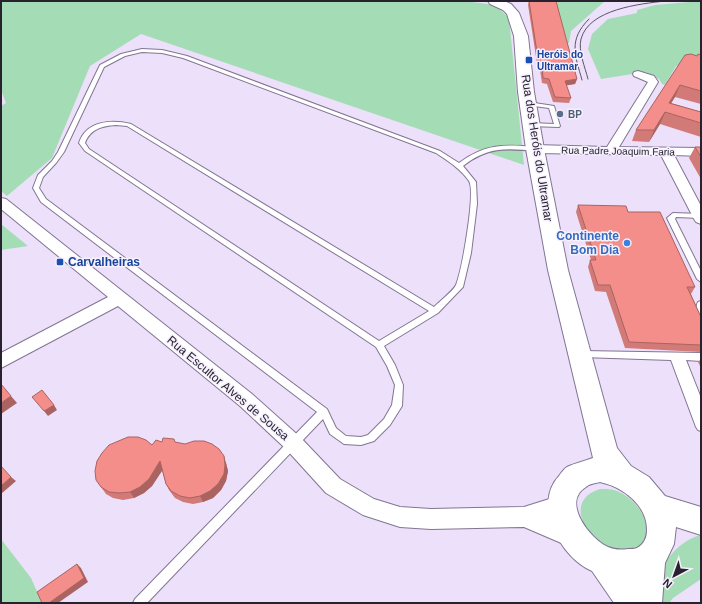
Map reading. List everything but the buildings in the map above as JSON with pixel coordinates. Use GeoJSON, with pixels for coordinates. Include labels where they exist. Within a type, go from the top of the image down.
{"type":"FeatureCollection","features":[{"type":"Feature","properties":{"kind":"main road","name":"Rua dos Heróis do Ultramar"},"geometry":{"type":"LineString","coordinates":[[502,3],[513,13],[521,36],[531,125],[558,270],[609,466]]}},
{"type":"Feature","properties":{"kind":"main road"},"geometry":{"type":"LineString","coordinates":[[646,603],[655,549],[662,529],[656,507],[641,488],[609,466],[579,474],[570,482],[564,492],[562,505],[565,521],[573,537],[586,551],[603,560],[620,565],[636,564],[655,549],[678,528],[700,521]]}},
{"type":"Feature","properties":{"kind":"main road"},"geometry":{"type":"LineString","coordinates":[[656,507],[700,521]]}},
{"type":"Feature","properties":{"kind":"main road"},"geometry":{"type":"LineString","coordinates":[[603,560],[633,603]]}},
{"type":"Feature","properties":{"kind":"street"},"geometry":{"type":"LineString","coordinates":[[611,150],[654,82],[650,78],[638,74]]}},
{"type":"Feature","properties":{"kind":"street","name":"Rua Padre Joaquim Faria"},"geometry":{"type":"LineString","coordinates":[[535,149],[701,152]]}},
{"type":"Feature","properties":{"kind":"street"},"geometry":{"type":"LineString","coordinates":[[666,152],[700,218]]}},
{"type":"Feature","properties":{"kind":"street","name":"Rua Escultor Alves de Sousa"},"geometry":{"type":"LineString","coordinates":[[1,202],[246,400],[293,443],[333,486],[370,508],[400,517],[431,519],[524,517],[562,505]]}},
{"type":"Feature","properties":{"kind":"street"},"geometry":{"type":"LineString","coordinates":[[1,361],[119,298]]}},
{"type":"Feature","properties":{"kind":"street","name":"Rua Escultor Alves de Sousa"},"geometry":{"type":"LineString","coordinates":[[524,517],[573,537]]}},
{"type":"Feature","properties":{"kind":"lane"},"geometry":{"type":"LineString","coordinates":[[379,345],[435,311],[459,287],[467,253],[474,204],[473,182],[459,166],[438,152],[163,50],[148,50],[127,54],[114,58],[102,66],[61,152],[54,162],[40,176],[36,188],[43,200],[324,412],[333,431],[344,440],[361,441],[371,438],[388,422],[397,406],[399,385],[391,365],[379,345],[87,150],[82,143],[85,135],[94,128],[109,123],[129,125],[435,311]]}},
{"type":"Feature","properties":{"kind":"lane"},"geometry":{"type":"LineString","coordinates":[[528,104],[552,107],[557,126],[531,125]]}},
{"type":"Feature","properties":{"kind":"lane"},"geometry":{"type":"LineString","coordinates":[[459,166],[470,157],[487,148],[511,147],[535,149]]}},
{"type":"Feature","properties":{"kind":"lane"},"geometry":{"type":"LineString","coordinates":[[700,218],[675,215],[671,218],[701,280]]}},
{"type":"Feature","properties":{"kind":"lane"},"geometry":{"type":"LineString","coordinates":[[701,304],[701,312]]}},
{"type":"Feature","properties":{"kind":"lane"},"geometry":{"type":"LineString","coordinates":[[579,354],[701,357]]}},
{"type":"Feature","properties":{"kind":"lane"},"geometry":{"type":"LineString","coordinates":[[677,356],[701,409]]}},
{"type":"Feature","properties":{"kind":"lane"},"geometry":{"type":"LineString","coordinates":[[677,356],[701,427]]}},
{"type":"Feature","properties":{"kind":"lane"},"geometry":{"type":"LineString","coordinates":[[139,603],[324,412]]}},
{"type":"Feature","properties":{"kind":"green space"},"geometry":{"type":"Polygon","coordinates":[[[1,1],[464,1],[495,5],[509,18],[524,165],[141,34],[90,66],[52,158],[7,196],[1,191],[1,106],[6,103],[1,90],[1,1]]]}},
{"type":"Feature","properties":{"kind":"green space"},"geometry":{"type":"Polygon","coordinates":[[[554,1],[605,1],[571,31],[569,43],[564,43],[554,1]]]}},
{"type":"Feature","properties":{"kind":"green space"},"geometry":{"type":"Polygon","coordinates":[[[701,1],[701,62],[676,66],[665,85],[662,84],[659,79],[645,72],[601,79],[588,49],[592,34],[608,19],[637,13],[637,10],[655,5],[701,1]]]}},
{"type":"Feature","properties":{"kind":"green space"},"geometry":{"type":"Polygon","coordinates":[[[1,224],[28,246],[1,250],[1,224]]]}},
{"type":"Feature","properties":{"kind":"green space"},"geometry":{"type":"Polygon","coordinates":[[[600,489],[619,492],[634,502],[644,516],[647,532],[639,546],[627,552],[613,550],[600,543],[590,533],[582,520],[581,508],[586,497],[600,489]]]}},
{"type":"Feature","properties":{"kind":"green space"},"geometry":{"type":"Polygon","coordinates":[[[701,535],[701,579],[673,598],[669,603],[661,603],[661,573],[668,559],[673,552],[686,541],[701,535]]]}},
{"type":"Feature","properties":{"kind":"green space"},"geometry":{"type":"Polygon","coordinates":[[[1,539],[31,578],[42,603],[1,603],[1,539]]]}},
{"type":"Feature","properties":{"kind":"tram line"},"geometry":{"type":"LineString","coordinates":[[588,79],[580,49],[581,39],[586,29],[594,21],[617,10],[630,6],[665,1]]}},
{"type":"Feature","properties":{"kind":"tram line"},"geometry":{"type":"LineString","coordinates":[[582,80],[577,63],[575,48],[578,34],[589,19]]}},
{"type":"Feature","properties":{"kind":"place","name":"Heróis do Ultramar"},"geometry":{"type":"Point","coordinates":[529,60]}},
{"type":"Feature","properties":{"kind":"place","name":"BP"},"geometry":{"type":"Point","coordinates":[560,114]}},
{"type":"Feature","properties":{"kind":"place","name":"Continente Bom Dia"},"geometry":{"type":"Point","coordinates":[627,243]}},
{"type":"Feature","properties":{"kind":"place","name":"Carvalheiras"},"geometry":{"type":"Point","coordinates":[60,262]}}]}
